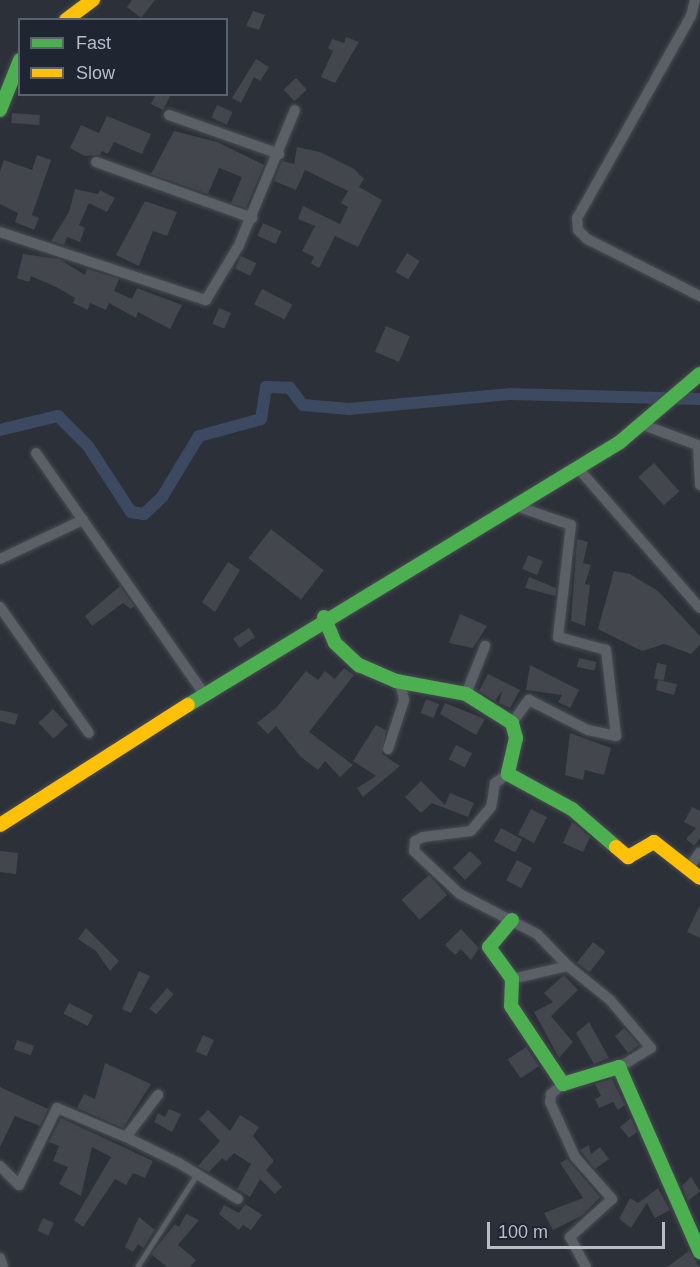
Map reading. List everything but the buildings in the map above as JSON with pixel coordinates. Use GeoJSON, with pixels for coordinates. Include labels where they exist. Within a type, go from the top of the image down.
{"type":"FeatureCollection","features":[{"type":"Feature","properties":{"kind":"street"},"geometry":{"type":"LineString","coordinates":[[69,18],[93,0]]}},
{"type":"Feature","properties":{"kind":"street"},"geometry":{"type":"LineString","coordinates":[[695,0],[691,16],[576,218],[578,230],[587,239],[700,296]]}},
{"type":"Feature","properties":{"kind":"street"},"geometry":{"type":"LineString","coordinates":[[0,110],[18,65]]}},
{"type":"Feature","properties":{"kind":"street"},"geometry":{"type":"LineString","coordinates":[[0,232],[206,300],[252,218],[295,110]]}},
{"type":"Feature","properties":{"kind":"street"},"geometry":{"type":"LineString","coordinates":[[169,115],[279,154]]}},
{"type":"Feature","properties":{"kind":"street"},"geometry":{"type":"LineString","coordinates":[[96,162],[252,218]]}},
{"type":"Feature","properties":{"kind":"street"},"geometry":{"type":"LineString","coordinates":[[0,825],[325,618],[577,467],[642,423],[700,374]]}},
{"type":"Feature","properties":{"kind":"street"},"geometry":{"type":"LineString","coordinates":[[642,423],[699,446],[700,485]]}},
{"type":"Feature","properties":{"kind":"street"},"geometry":{"type":"LineString","coordinates":[[36,453],[205,695]]}},
{"type":"Feature","properties":{"kind":"street"},"geometry":{"type":"LineString","coordinates":[[577,467],[700,608]]}},
{"type":"Feature","properties":{"kind":"street"},"geometry":{"type":"LineString","coordinates":[[512,723],[529,700],[588,730],[616,736],[606,650],[558,637],[571,525],[513,505]]}},
{"type":"Feature","properties":{"kind":"street"},"geometry":{"type":"LineString","coordinates":[[0,558],[83,520]]}},
{"type":"Feature","properties":{"kind":"street"},"geometry":{"type":"LineString","coordinates":[[0,607],[89,733]]}},
{"type":"Feature","properties":{"kind":"street"},"geometry":{"type":"LineString","coordinates":[[325,618],[335,643],[359,665],[400,682],[466,694],[512,723],[516,738],[508,774],[495,783],[491,807],[471,831],[423,837],[415,841],[414,851],[460,894],[537,934],[568,966],[610,1000],[651,1048],[619,1067],[563,1083],[551,1094],[550,1102],[575,1157],[612,1199],[570,1237],[586,1267]]}},
{"type":"Feature","properties":{"kind":"street"},"geometry":{"type":"LineString","coordinates":[[466,694],[485,646]]}},
{"type":"Feature","properties":{"kind":"street"},"geometry":{"type":"LineString","coordinates":[[387,749],[404,700],[400,682]]}},
{"type":"Feature","properties":{"kind":"street"},"geometry":{"type":"LineString","coordinates":[[508,774],[572,809],[628,857],[654,842],[700,878]]}},
{"type":"Feature","properties":{"kind":"street"},"geometry":{"type":"LineString","coordinates":[[689,868],[700,852]]}},
{"type":"Feature","properties":{"kind":"street"},"geometry":{"type":"LineString","coordinates":[[513,920],[489,947],[512,979],[510,1006],[563,1083]]}},
{"type":"Feature","properties":{"kind":"street"},"geometry":{"type":"LineString","coordinates":[[512,979],[568,966]]}},
{"type":"Feature","properties":{"kind":"street"},"geometry":{"type":"LineString","coordinates":[[619,1067],[700,1252]]}},
{"type":"Feature","properties":{"kind":"street"},"geometry":{"type":"LineString","coordinates":[[126,1137],[158,1095]]}},
{"type":"Feature","properties":{"kind":"street"},"geometry":{"type":"LineString","coordinates":[[0,1166],[20,1185],[57,1108],[126,1137],[197,1174],[238,1199]]}},
{"type":"Feature","properties":{"kind":"street"},"geometry":{"type":"LineString","coordinates":[[0,1258],[3,1267]]}},
{"type":"Feature","properties":{"kind":"lane"},"geometry":{"type":"LineString","coordinates":[[137,1267],[197,1174]]}},
{"type":"Feature","properties":{"kind":"waterway"},"geometry":{"type":"LineString","coordinates":[[0,430],[58,416],[88,446],[131,512],[144,514],[162,497],[199,436],[261,419],[266,387],[290,388],[303,405],[349,409],[510,394],[700,399]]}},
{"type":"Feature","properties":{"kind":"traffic: fast"},"geometry":{"type":"LineString","coordinates":[[0,110],[18,65]]}},
{"type":"Feature","properties":{"kind":"traffic: fast"},"geometry":{"type":"LineString","coordinates":[[188,705],[620,442],[700,374]]}},
{"type":"Feature","properties":{"kind":"traffic: fast"},"geometry":{"type":"LineString","coordinates":[[324,617],[335,643],[359,665],[396,681],[466,694],[512,723],[516,738],[508,774],[572,809],[616,847]]}},
{"type":"Feature","properties":{"kind":"traffic: fast"},"geometry":{"type":"LineString","coordinates":[[512,920],[489,947],[512,979],[511,1006],[563,1084],[619,1067],[700,1252]]}},
{"type":"Feature","properties":{"kind":"traffic: slow"},"geometry":{"type":"LineString","coordinates":[[69,18],[93,0]]}},
{"type":"Feature","properties":{"kind":"traffic: slow"},"geometry":{"type":"LineString","coordinates":[[0,825],[188,705]]}},
{"type":"Feature","properties":{"kind":"traffic: slow"},"geometry":{"type":"LineString","coordinates":[[616,847],[628,857],[654,842],[700,878]]}}]}
